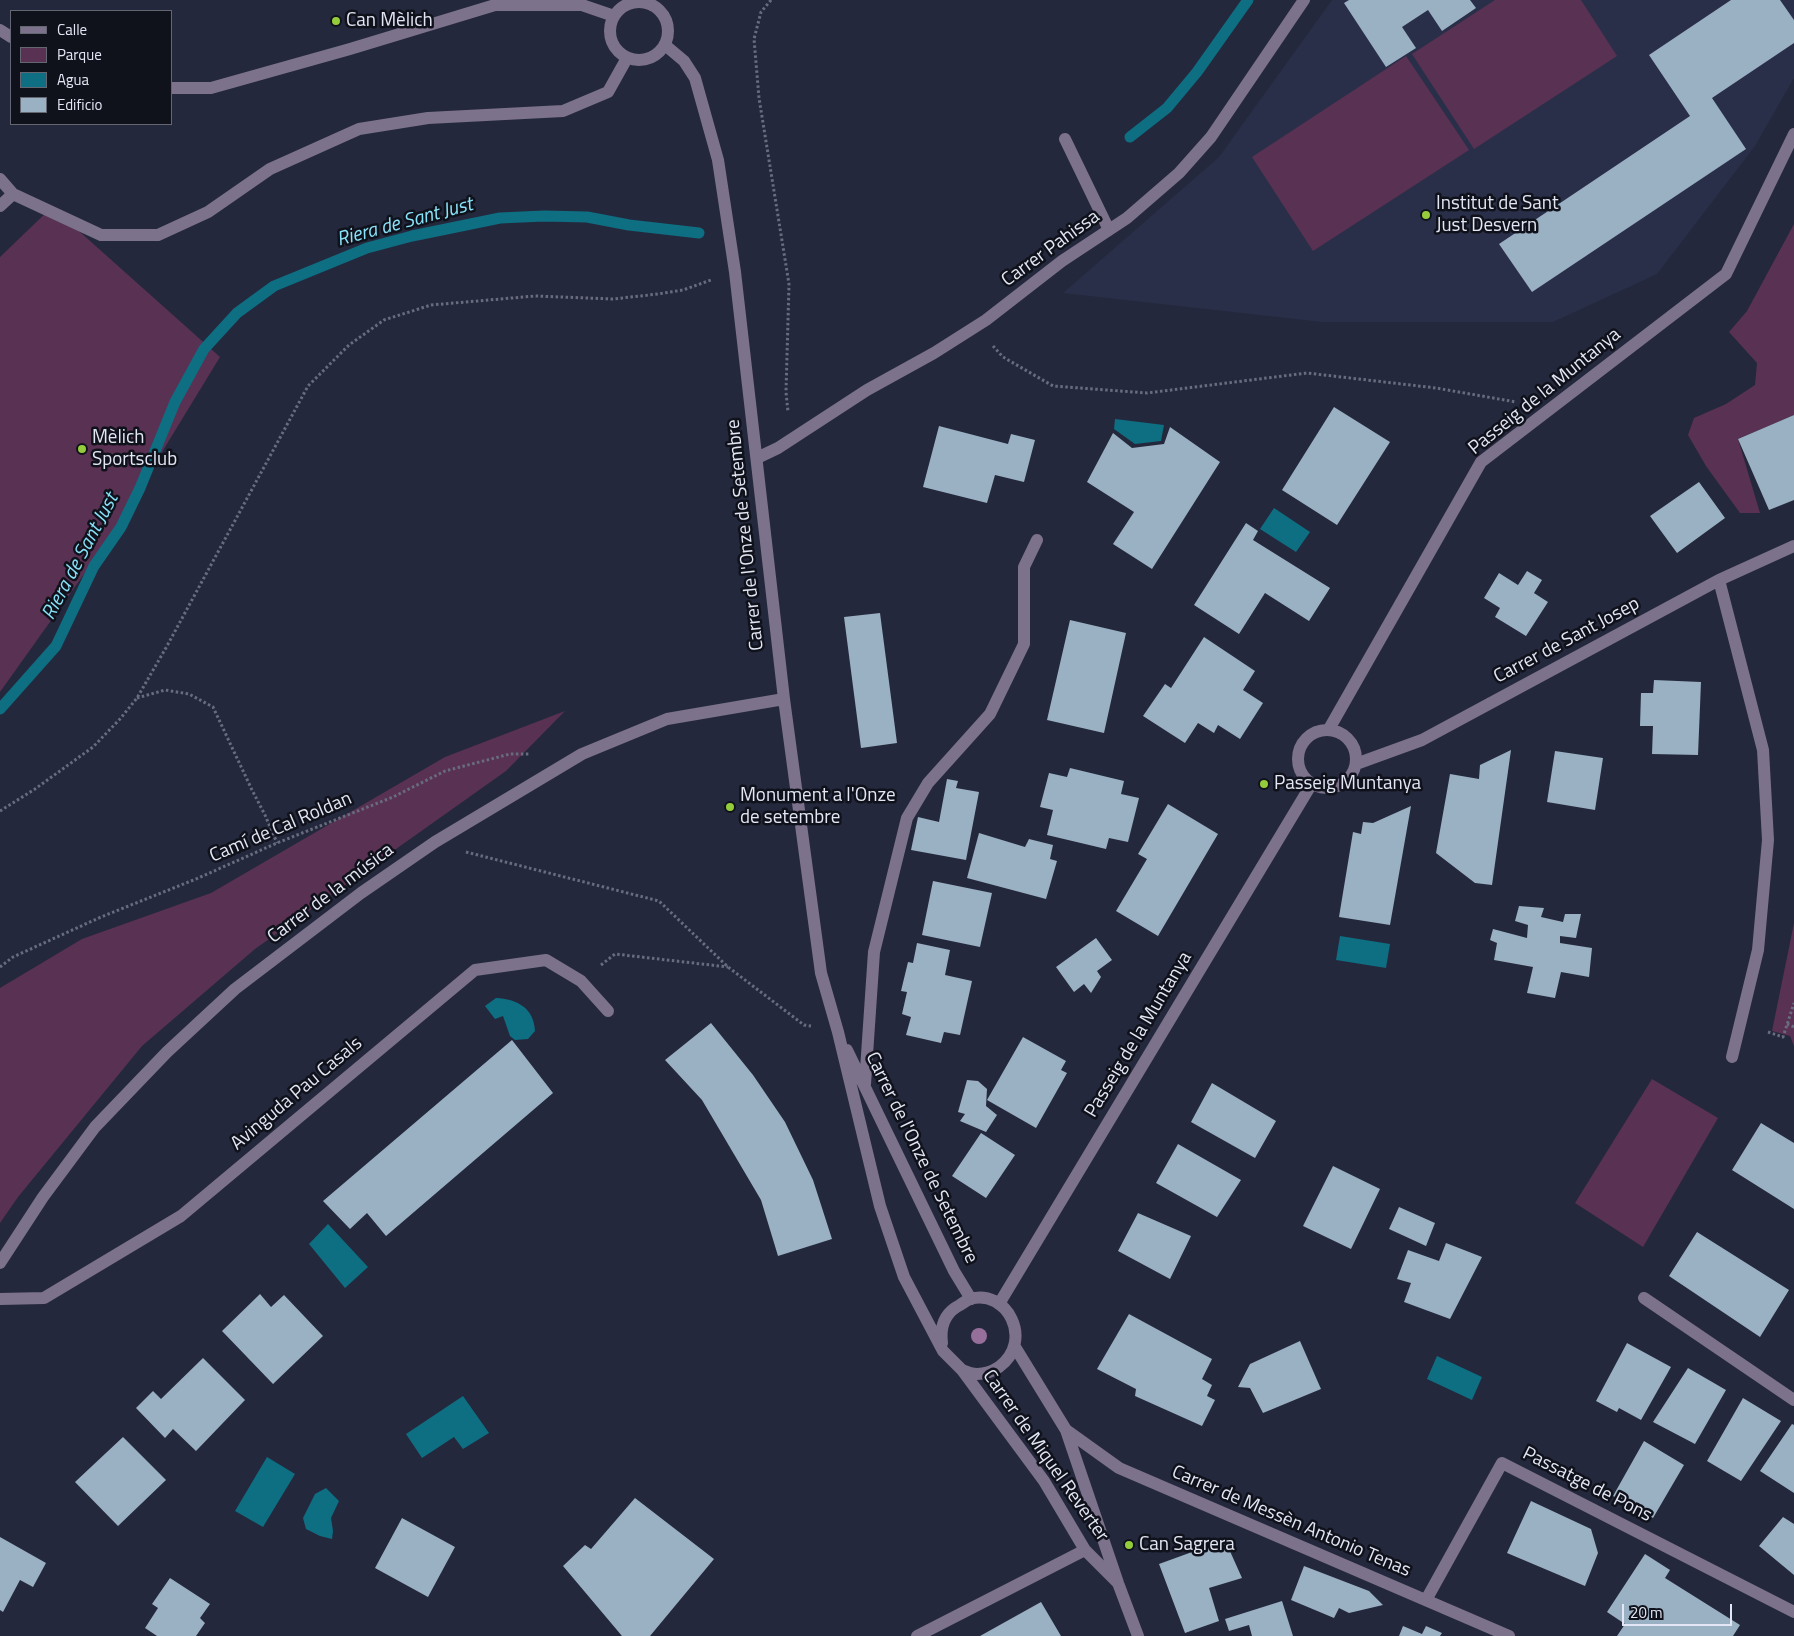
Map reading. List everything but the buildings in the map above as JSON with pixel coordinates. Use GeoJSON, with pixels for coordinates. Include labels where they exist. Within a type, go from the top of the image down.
{"type":"FeatureCollection","features":[{"type":"Feature","properties":{"kind":"street","name":"Carrer Pahissa"},"geometry":{"type":"LineString","coordinates":[[757,458],[778,448],[867,390],[934,353],[986,320],[1062,261],[1127,218],[1179,173],[1210,136],[1304,0]]}},
{"type":"Feature","properties":{"kind":"street"},"geometry":{"type":"LineString","coordinates":[[633,2],[659,3],[669,28],[668,40],[661,50],[652,57],[640,60],[627,58],[617,50],[611,40],[610,28],[614,16],[622,7],[633,2]]}},
{"type":"Feature","properties":{"kind":"street"},"geometry":{"type":"LineString","coordinates":[[172,88],[211,88],[357,47],[495,5],[582,5],[614,16]]}},
{"type":"Feature","properties":{"kind":"street","name":"Carrer de l'Onze de Setembre"},"geometry":{"type":"LineString","coordinates":[[665,45],[684,61],[695,78],[718,160],[735,272],[784,699],[821,973],[838,1032],[880,1206],[904,1277],[943,1351]]}},
{"type":"Feature","properties":{"kind":"street"},"geometry":{"type":"LineString","coordinates":[[0,178],[13,194],[101,235],[158,235],[208,212],[270,169],[359,129],[428,118],[563,111],[608,92],[627,58]]}},
{"type":"Feature","properties":{"kind":"street","name":"Passeig de la Muntanya"},"geometry":{"type":"LineString","coordinates":[[1329,730],[1481,462],[1726,274],[1794,134]]}},
{"type":"Feature","properties":{"kind":"street"},"geometry":{"type":"LineString","coordinates":[[1065,139],[1109,230]]}},
{"type":"Feature","properties":{"kind":"street"},"geometry":{"type":"LineString","coordinates":[[0,206],[13,194]]}},
{"type":"Feature","properties":{"kind":"street"},"geometry":{"type":"LineString","coordinates":[[865,1084],[874,952],[907,818],[928,783],[990,714],[1024,644],[1024,567],[1037,540]]}},
{"type":"Feature","properties":{"kind":"street","name":"Carrer de Sant Josep"},"geometry":{"type":"LineString","coordinates":[[1356,764],[1422,740],[1719,580],[1794,546]]}},
{"type":"Feature","properties":{"kind":"street"},"geometry":{"type":"LineString","coordinates":[[1719,580],[1763,750],[1768,840],[1758,950],[1732,1057]]}},
{"type":"Feature","properties":{"kind":"street","name":"Carrer de la música"},"geometry":{"type":"LineString","coordinates":[[0,1263],[43,1197],[95,1127],[161,1058],[235,989],[362,893],[435,842],[582,754],[667,718],[784,699]]}},
{"type":"Feature","properties":{"kind":"street"},"geometry":{"type":"LineString","coordinates":[[1329,730],[1341,733],[1350,741],[1355,752],[1356,764],[1347,781],[1330,789],[1311,785],[1300,774],[1297,758],[1302,743],[1313,733],[1329,730]]}},
{"type":"Feature","properties":{"kind":"street","name":"Passeig de la Muntanya"},"geometry":{"type":"LineString","coordinates":[[999,1304],[1311,785]]}},
{"type":"Feature","properties":{"kind":"street","name":"Avinguda Pau Casals"},"geometry":{"type":"LineString","coordinates":[[0,1299],[44,1298],[181,1216],[475,970],[546,960],[581,981],[608,1011]]}},
{"type":"Feature","properties":{"kind":"street","name":"Carrer de l'Onze de Setembre"},"geometry":{"type":"LineString","coordinates":[[838,1032],[865,1084],[954,1271],[971,1299]]}},
{"type":"Feature","properties":{"kind":"street"},"geometry":{"type":"LineString","coordinates":[[1644,1298],[1794,1400]]}},
{"type":"Feature","properties":{"kind":"street"},"geometry":{"type":"LineString","coordinates":[[971,1299],[986,1299],[999,1304],[1011,1316],[1016,1331],[1015,1348],[1007,1361],[994,1371],[978,1374],[962,1370],[943,1351],[941,1329],[952,1309],[971,1299]]}},
{"type":"Feature","properties":{"kind":"street","name":"Carrer de Miquel Reverter"},"geometry":{"type":"LineString","coordinates":[[1015,1348],[1066,1430],[1138,1636]]}},
{"type":"Feature","properties":{"kind":"street","name":"Carrer de Miquel Reverter"},"geometry":{"type":"LineString","coordinates":[[962,1370],[1044,1481],[1084,1550],[1118,1583]]}},
{"type":"Feature","properties":{"kind":"street","name":"Carrer de Messèn Antonio Tenas"},"geometry":{"type":"LineString","coordinates":[[1066,1430],[1119,1468],[1509,1636]]}},
{"type":"Feature","properties":{"kind":"street","name":"Passatge de Pons"},"geometry":{"type":"LineString","coordinates":[[1426,1600],[1502,1463],[1794,1612]]}},
{"type":"Feature","properties":{"kind":"street"},"geometry":{"type":"LineString","coordinates":[[917,1636],[1084,1550]]}},
{"type":"Feature","properties":{"kind":"path"},"geometry":{"type":"LineString","coordinates":[[770,0],[760,12],[754,39],[759,98],[789,284],[786,392],[790,440]]}},
{"type":"Feature","properties":{"kind":"path"},"geometry":{"type":"LineString","coordinates":[[0,811],[93,747],[137,698],[308,386],[349,345],[384,320],[431,305],[535,296],[613,299],[683,290]]}},
{"type":"Feature","properties":{"kind":"path"},"geometry":{"type":"LineString","coordinates":[[976,326],[1003,357],[1053,386],[1147,393],[1307,373],[1436,388],[1551,408]]}},
{"type":"Feature","properties":{"kind":"path"},"geometry":{"type":"LineString","coordinates":[[137,698],[165,690],[189,694],[213,707],[277,843]]}},
{"type":"Feature","properties":{"kind":"path","name":"Camí de Cal Roldan"},"geometry":{"type":"LineString","coordinates":[[0,966],[13,957],[101,917],[196,879],[277,843],[393,797],[444,771],[510,754],[537,754]]}},
{"type":"Feature","properties":{"kind":"path"},"geometry":{"type":"LineString","coordinates":[[483,858],[659,901],[728,967],[804,1025],[838,1032]]}},
{"type":"Feature","properties":{"kind":"path"},"geometry":{"type":"LineString","coordinates":[[615,954],[728,967]]}},
{"type":"Feature","properties":{"kind":"path"},"geometry":{"type":"LineString","coordinates":[[1768,1032],[1783,1037],[1794,1003]]}},
{"type":"Feature","properties":{"kind":"path"},"geometry":{"type":"LineString","coordinates":[[1787,1024],[1794,1027]]}},
{"type":"Feature","properties":{"kind":"shaded area","name":"Institut de Sant Just Desvern"},"geometry":{"type":"Polygon","coordinates":[[[1332,0],[1794,0],[1794,78],[1755,146],[1657,274],[1553,322],[1322,322],[1063,293],[1219,157],[1332,0]]]}},
{"type":"Feature","properties":{"kind":"green space"},"geometry":{"type":"Polygon","coordinates":[[[1495,0],[1581,0],[1617,56],[1474,149],[1412,54],[1495,0]]]}},
{"type":"Feature","properties":{"kind":"green space"},"geometry":{"type":"Polygon","coordinates":[[[1406,56],[1469,150],[1313,251],[1252,157],[1406,56]]]}},
{"type":"Feature","properties":{"kind":"green space","name":"Mèlich Sportsclub"},"geometry":{"type":"Polygon","coordinates":[[[52,207],[220,357],[107,542],[0,692],[0,257],[52,207]]]}},
{"type":"Feature","properties":{"kind":"green space"},"geometry":{"type":"Polygon","coordinates":[[[1794,224],[1794,415],[1738,439],[1760,513],[1740,513],[1706,466],[1688,435],[1694,418],[1726,404],[1755,385],[1757,363],[1729,332],[1747,311],[1794,224]]]}},
{"type":"Feature","properties":{"kind":"green space"},"geometry":{"type":"Polygon","coordinates":[[[565,711],[506,771],[255,949],[142,1046],[18,1197],[0,1223],[0,988],[82,939],[211,893],[445,757],[565,711]]]}},
{"type":"Feature","properties":{"kind":"green space"},"geometry":{"type":"Polygon","coordinates":[[[1794,923],[1794,1046],[1790,1036],[1772,1031],[1794,923]]]}},
{"type":"Feature","properties":{"kind":"green space"},"geometry":{"type":"Polygon","coordinates":[[[1652,1079],[1718,1118],[1643,1247],[1575,1203],[1652,1079]]]}},
{"type":"Feature","properties":{"kind":"water"},"geometry":{"type":"Polygon","coordinates":[[[1115,419],[1164,425],[1161,441],[1135,444],[1114,429],[1115,419]]]}},
{"type":"Feature","properties":{"kind":"water"},"geometry":{"type":"Polygon","coordinates":[[[1274,508],[1310,532],[1296,552],[1260,529],[1274,508]]]}},
{"type":"Feature","properties":{"kind":"water"},"geometry":{"type":"Polygon","coordinates":[[[1340,936],[1390,944],[1386,968],[1336,960],[1340,936]]]}},
{"type":"Feature","properties":{"kind":"water"},"geometry":{"type":"Polygon","coordinates":[[[496,998],[511,1000],[528,1011],[534,1023],[535,1031],[528,1039],[515,1040],[510,1036],[503,1016],[495,1019],[485,1006],[496,998]]]}},
{"type":"Feature","properties":{"kind":"water"},"geometry":{"type":"Polygon","coordinates":[[[328,1224],[368,1267],[345,1288],[309,1244],[328,1224]]]}},
{"type":"Feature","properties":{"kind":"water"},"geometry":{"type":"Polygon","coordinates":[[[1437,1356],[1482,1377],[1472,1400],[1427,1379],[1437,1356]]]}},
{"type":"Feature","properties":{"kind":"water"},"geometry":{"type":"Polygon","coordinates":[[[463,1396],[489,1433],[463,1449],[454,1437],[422,1458],[406,1434],[463,1396]]]}},
{"type":"Feature","properties":{"kind":"water"},"geometry":{"type":"Polygon","coordinates":[[[267,1457],[295,1474],[263,1527],[235,1511],[267,1457]]]}},
{"type":"Feature","properties":{"kind":"water"},"geometry":{"type":"Polygon","coordinates":[[[326,1488],[339,1501],[331,1518],[332,1539],[320,1536],[306,1529],[303,1518],[315,1494],[326,1488]]]}},
{"type":"Feature","properties":{"kind":"waterway","name":"Riera de Sant Just"},"geometry":{"type":"LineString","coordinates":[[1130,137],[1167,108],[1197,72],[1248,0]]}},
{"type":"Feature","properties":{"kind":"waterway","name":"Riera de Sant Just"},"geometry":{"type":"LineString","coordinates":[[0,709],[56,646],[94,566],[121,527],[140,488],[175,402],[204,349],[237,313],[274,286],[367,248],[412,236],[500,218],[587,217],[629,225],[699,233]]}},
{"type":"Feature","properties":{"kind":"place","name":"Can Mèlich"},"geometry":{"type":"Point","coordinates":[336,21]}},
{"type":"Feature","properties":{"kind":"place","name":"Institut de Sant Just Desvern"},"geometry":{"type":"Point","coordinates":[1426,215]}},
{"type":"Feature","properties":{"kind":"place","name":"Mèlich Sportsclub"},"geometry":{"type":"Point","coordinates":[82,449]}},
{"type":"Feature","properties":{"kind":"place","name":"Passeig Muntanya"},"geometry":{"type":"Point","coordinates":[1264,784]}},
{"type":"Feature","properties":{"kind":"place","name":"Monument a l'Onze de setembre"},"geometry":{"type":"Point","coordinates":[730,807]}},
{"type":"Feature","properties":{"kind":"place","name":"Can Sagrera"},"geometry":{"type":"Point","coordinates":[1129,1545]}}]}
